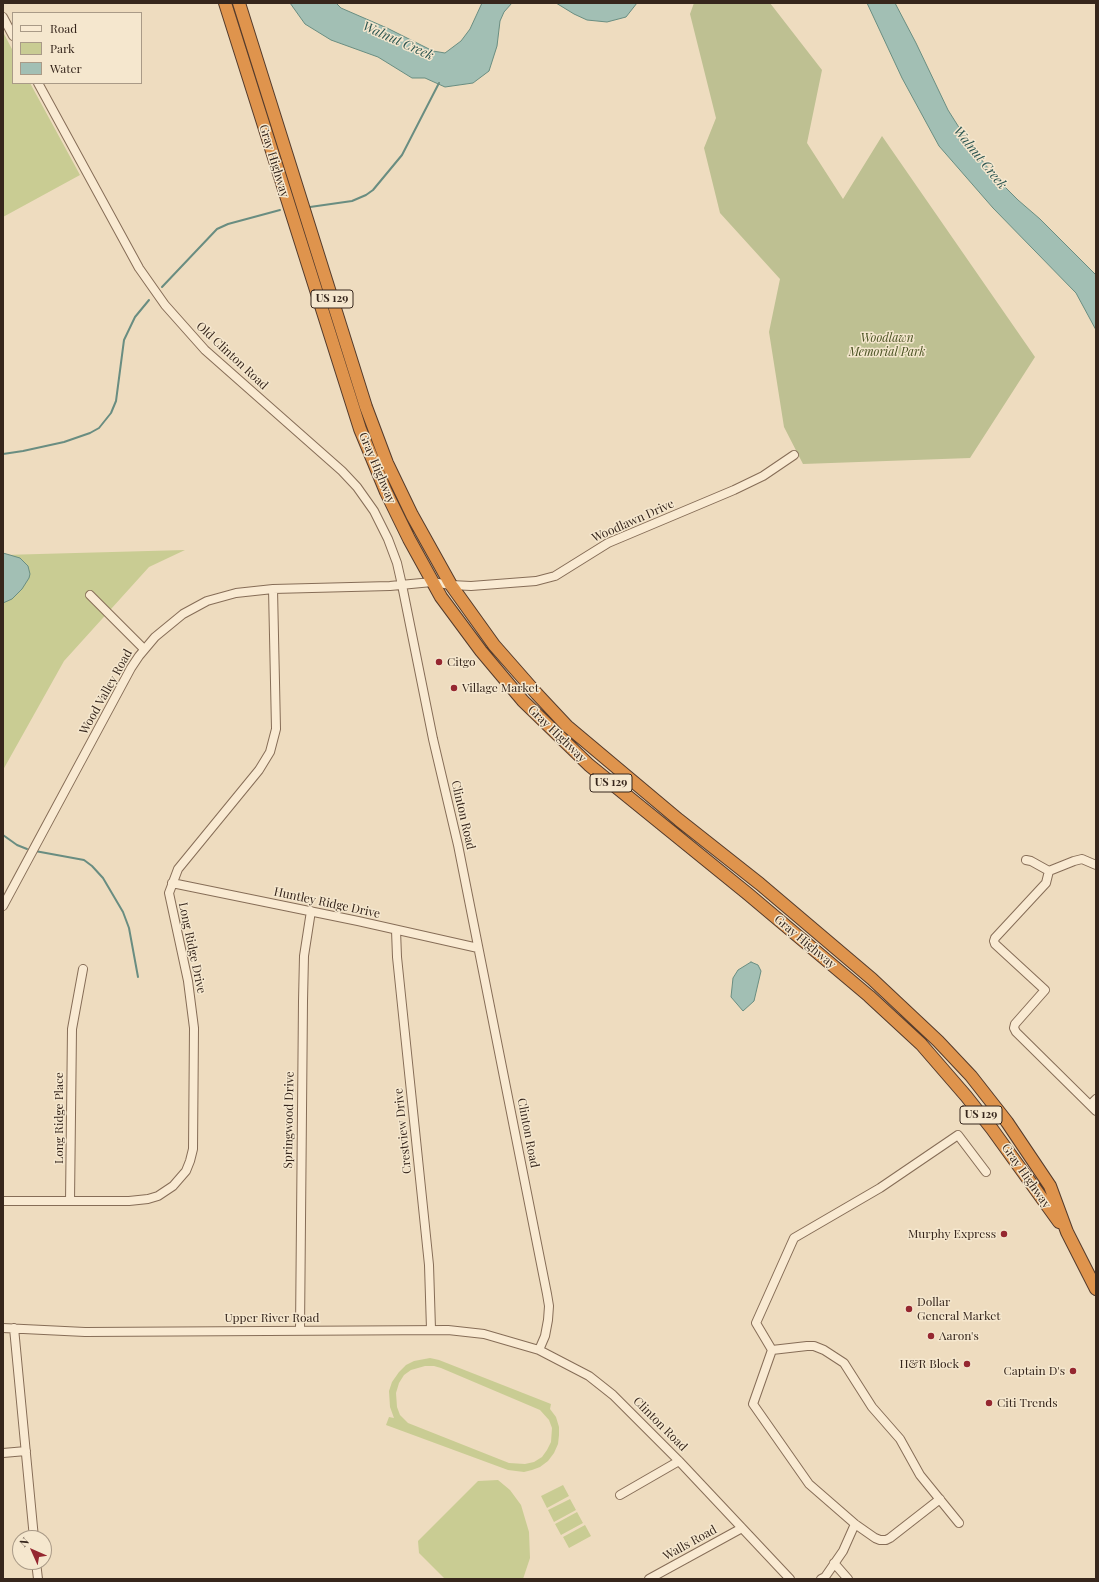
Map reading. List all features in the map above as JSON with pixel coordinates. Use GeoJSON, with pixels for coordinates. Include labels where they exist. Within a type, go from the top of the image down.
{"type":"FeatureCollection","features":[{"type":"Feature","properties":{"kind":"highway","name":"Gray Highway"},"geometry":{"type":"LineString","coordinates":[[225,3],[360,429],[386,492],[409,540],[441,597],[458,621],[523,701],[584,760],[869,996],[921,1044],[966,1096],[992,1129],[1067,1232]]}},
{"type":"Feature","properties":{"kind":"highway","name":"Gray Highway"},"geometry":{"type":"LineString","coordinates":[[239,3],[366,407],[387,462],[406,502],[451,585],[494,645],[567,726],[679,820],[760,884],[872,979],[938,1041],[998,1110],[1050,1186],[1067,1232],[1096,1289]]}},
{"type":"Feature","properties":{"kind":"street"},"geometry":{"type":"LineString","coordinates":[[3,17],[12,34]]}},
{"type":"Feature","properties":{"kind":"street","name":"Old Clinton Road"},"geometry":{"type":"LineString","coordinates":[[39,84],[148,282],[177,320],[205,350],[357,487],[382,525],[397,563],[402,585]]}},
{"type":"Feature","properties":{"kind":"street","name":"Woodlawn Drive"},"geometry":{"type":"LineString","coordinates":[[451,585],[471,586],[536,581],[555,576],[608,543],[734,490],[763,476],[794,455]]}},
{"type":"Feature","properties":{"kind":"street"},"geometry":{"type":"LineString","coordinates":[[402,585],[432,582],[451,585]]}},
{"type":"Feature","properties":{"kind":"street","name":"Wood Valley Road"},"geometry":{"type":"LineString","coordinates":[[3,906],[131,668],[144,650],[167,626],[183,614],[207,601],[236,592],[273,589],[402,585]]}},
{"type":"Feature","properties":{"kind":"street","name":"Clinton Road"},"geometry":{"type":"LineString","coordinates":[[402,585],[433,739],[458,845],[547,1294],[549,1306],[548,1320],[545,1336],[539,1350],[575,1368],[601,1384],[679,1461],[790,1579]]}},
{"type":"Feature","properties":{"kind":"street","name":"Long Ridge Drive"},"geometry":{"type":"LineString","coordinates":[[70,1201],[129,1202],[153,1198],[173,1186],[186,1171],[190,1161],[193,1149],[194,1028],[189,988],[169,893],[178,869],[183,862],[259,770],[270,752],[276,729],[273,589]]}},
{"type":"Feature","properties":{"kind":"street"},"geometry":{"type":"LineString","coordinates":[[90,595],[144,650]]}},
{"type":"Feature","properties":{"kind":"street"},"geometry":{"type":"LineString","coordinates":[[1049,871],[1082,859],[1096,865]]}},
{"type":"Feature","properties":{"kind":"street"},"geometry":{"type":"LineString","coordinates":[[1026,860],[1031,861],[1049,871]]}},
{"type":"Feature","properties":{"kind":"street"},"geometry":{"type":"LineString","coordinates":[[1049,871],[1046,882],[995,938],[994,941],[995,944],[1045,990],[1015,1024],[1014,1028],[1016,1032],[1093,1108],[1096,1099]]}},
{"type":"Feature","properties":{"kind":"street","name":"Huntley Ridge Drive"},"geometry":{"type":"LineString","coordinates":[[172,883],[311,911],[478,948]]}},
{"type":"Feature","properties":{"kind":"street","name":"Springwood Drive"},"geometry":{"type":"LineString","coordinates":[[300,1330],[304,956],[311,911]]}},
{"type":"Feature","properties":{"kind":"street","name":"Crestview Drive"},"geometry":{"type":"LineString","coordinates":[[396,930],[397,958],[429,1265],[431,1329]]}},
{"type":"Feature","properties":{"kind":"street","name":"Long Ridge Place"},"geometry":{"type":"LineString","coordinates":[[70,1201],[72,1029],[83,969]]}},
{"type":"Feature","properties":{"kind":"street"},"geometry":{"type":"LineString","coordinates":[[772,1350],[756,1323],[794,1238],[880,1188],[958,1135],[986,1172]]}},
{"type":"Feature","properties":{"kind":"street"},"geometry":{"type":"LineString","coordinates":[[3,1201],[70,1201]]}},
{"type":"Feature","properties":{"kind":"street","name":"Upper River Road"},"geometry":{"type":"LineString","coordinates":[[3,1328],[85,1332],[431,1329],[484,1334],[539,1350]]}},
{"type":"Feature","properties":{"kind":"street"},"geometry":{"type":"LineString","coordinates":[[14,1328],[33,1530]]}},
{"type":"Feature","properties":{"kind":"street"},"geometry":{"type":"LineString","coordinates":[[772,1350],[814,1346],[824,1350],[844,1363],[872,1407],[900,1439],[920,1475],[959,1523]]}},
{"type":"Feature","properties":{"kind":"street"},"geometry":{"type":"LineString","coordinates":[[772,1350],[752,1404],[809,1484],[855,1524],[875,1538],[886,1540],[940,1499]]}},
{"type":"Feature","properties":{"kind":"street"},"geometry":{"type":"LineString","coordinates":[[3,1453],[26,1451]]}},
{"type":"Feature","properties":{"kind":"street"},"geometry":{"type":"LineString","coordinates":[[620,1495],[679,1461]]}},
{"type":"Feature","properties":{"kind":"street"},"geometry":{"type":"LineString","coordinates":[[822,1579],[843,1551],[855,1524]]}},
{"type":"Feature","properties":{"kind":"street","name":"Walls Road"},"geometry":{"type":"LineString","coordinates":[[654,1578],[742,1528]]}},
{"type":"Feature","properties":{"kind":"street"},"geometry":{"type":"LineString","coordinates":[[834,1563],[848,1579]]}},
{"type":"Feature","properties":{"kind":"green space","name":"Woodlawn Memorial Park"},"geometry":{"type":"Polygon","coordinates":[[[694,3],[770,3],[822,70],[807,143],[843,199],[882,136],[1035,357],[970,458],[803,464],[784,427],[769,332],[780,279],[720,213],[704,148],[716,118],[690,14],[694,3]]]}},
{"type":"Feature","properties":{"kind":"green space"},"geometry":{"type":"Polygon","coordinates":[[[3,32],[12,49],[12,84],[31,84],[80,175],[3,217],[3,32]]]}},
{"type":"Feature","properties":{"kind":"green space"},"geometry":{"type":"Polygon","coordinates":[[[185,550],[149,567],[64,661],[3,770],[3,555],[185,550]]]}},
{"type":"Feature","properties":{"kind":"green space"},"geometry":{"type":"Polygon","coordinates":[[[430,1358],[439,1360],[551,1404],[550,1409],[556,1417],[559,1427],[558,1444],[554,1453],[548,1461],[540,1467],[532,1470],[524,1472],[508,1470],[386,1425],[389,1417],[394,1418],[390,1407],[389,1391],[392,1382],[406,1365],[414,1361],[430,1358]],[[425,1366],[411,1370],[404,1375],[399,1383],[396,1393],[397,1407],[400,1415],[408,1423],[509,1463],[525,1464],[534,1462],[542,1457],[551,1442],[552,1428],[549,1420],[540,1410],[434,1366],[425,1366]]]}},
{"type":"Feature","properties":{"kind":"green space"},"geometry":{"type":"Polygon","coordinates":[[[498,1480],[510,1490],[521,1505],[529,1532],[530,1558],[523,1579],[445,1579],[419,1553],[418,1541],[478,1481],[498,1480]]]}},
{"type":"Feature","properties":{"kind":"green space"},"geometry":{"type":"Polygon","coordinates":[[[563,1485],[569,1496],[547,1508],[541,1496],[563,1485]]]}},
{"type":"Feature","properties":{"kind":"green space"},"geometry":{"type":"Polygon","coordinates":[[[570,1499],[576,1510],[554,1522],[548,1510],[570,1499]]]}},
{"type":"Feature","properties":{"kind":"green space"},"geometry":{"type":"Polygon","coordinates":[[[577,1512],[583,1523],[561,1535],[555,1524],[577,1512]]]}},
{"type":"Feature","properties":{"kind":"green space"},"geometry":{"type":"Polygon","coordinates":[[[585,1525],[591,1536],[569,1548],[563,1537],[585,1525]]]}},
{"type":"Feature","properties":{"kind":"water","name":"Walnut Creek"},"geometry":{"type":"Polygon","coordinates":[[[290,3],[336,3],[341,8],[387,28],[433,51],[445,53],[461,41],[470,29],[482,3],[512,3],[504,12],[500,21],[497,46],[489,71],[473,83],[445,87],[425,78],[412,78],[378,57],[331,40],[305,24],[290,3]]]}},
{"type":"Feature","properties":{"kind":"water"},"geometry":{"type":"Polygon","coordinates":[[[556,3],[637,3],[626,17],[607,22],[587,20],[556,3]]]}},
{"type":"Feature","properties":{"kind":"water","name":"Walnut Creek"},"geometry":{"type":"Polygon","coordinates":[[[867,3],[895,3],[948,110],[972,148],[997,179],[1040,219],[1096,275],[1096,330],[1076,293],[993,208],[939,146],[902,78],[867,3]]]}},
{"type":"Feature","properties":{"kind":"water"},"geometry":{"type":"Polygon","coordinates":[[[3,553],[20,558],[28,566],[30,574],[22,589],[12,599],[3,603],[3,553]]]}},
{"type":"Feature","properties":{"kind":"water"},"geometry":{"type":"Polygon","coordinates":[[[751,962],[758,965],[761,971],[754,1001],[743,1011],[731,997],[733,978],[738,970],[751,962]]]}},
{"type":"Feature","properties":{"kind":"waterway"},"geometry":{"type":"LineString","coordinates":[[310,207],[352,201],[373,190],[402,155],[439,83]]}},
{"type":"Feature","properties":{"kind":"waterway"},"geometry":{"type":"LineString","coordinates":[[162,287],[217,229],[228,224],[280,210]]}},
{"type":"Feature","properties":{"kind":"waterway"},"geometry":{"type":"LineString","coordinates":[[3,454],[64,442],[90,433],[99,428],[111,413],[116,401],[124,340],[135,317],[149,300]]}},
{"type":"Feature","properties":{"kind":"waterway"},"geometry":{"type":"LineString","coordinates":[[3,835],[17,845],[27,849]]}},
{"type":"Feature","properties":{"kind":"waterway"},"geometry":{"type":"LineString","coordinates":[[35,851],[84,860],[103,878],[123,912],[129,928],[138,977]]}},
{"type":"Feature","properties":{"kind":"place","name":"Citgo"},"geometry":{"type":"Point","coordinates":[439,662]}},
{"type":"Feature","properties":{"kind":"place","name":"Village Market"},"geometry":{"type":"Point","coordinates":[454,688]}},
{"type":"Feature","properties":{"kind":"place","name":"Murphy Express"},"geometry":{"type":"Point","coordinates":[1004,1234]}},
{"type":"Feature","properties":{"kind":"place","name":"Dollar General Market"},"geometry":{"type":"Point","coordinates":[909,1309]}},
{"type":"Feature","properties":{"kind":"place","name":"Aaron's"},"geometry":{"type":"Point","coordinates":[931,1336]}},
{"type":"Feature","properties":{"kind":"place","name":"H&R Block"},"geometry":{"type":"Point","coordinates":[967,1364]}},
{"type":"Feature","properties":{"kind":"place","name":"Captain D's"},"geometry":{"type":"Point","coordinates":[1073,1371]}},
{"type":"Feature","properties":{"kind":"place","name":"Citi Trends"},"geometry":{"type":"Point","coordinates":[989,1403]}}]}
